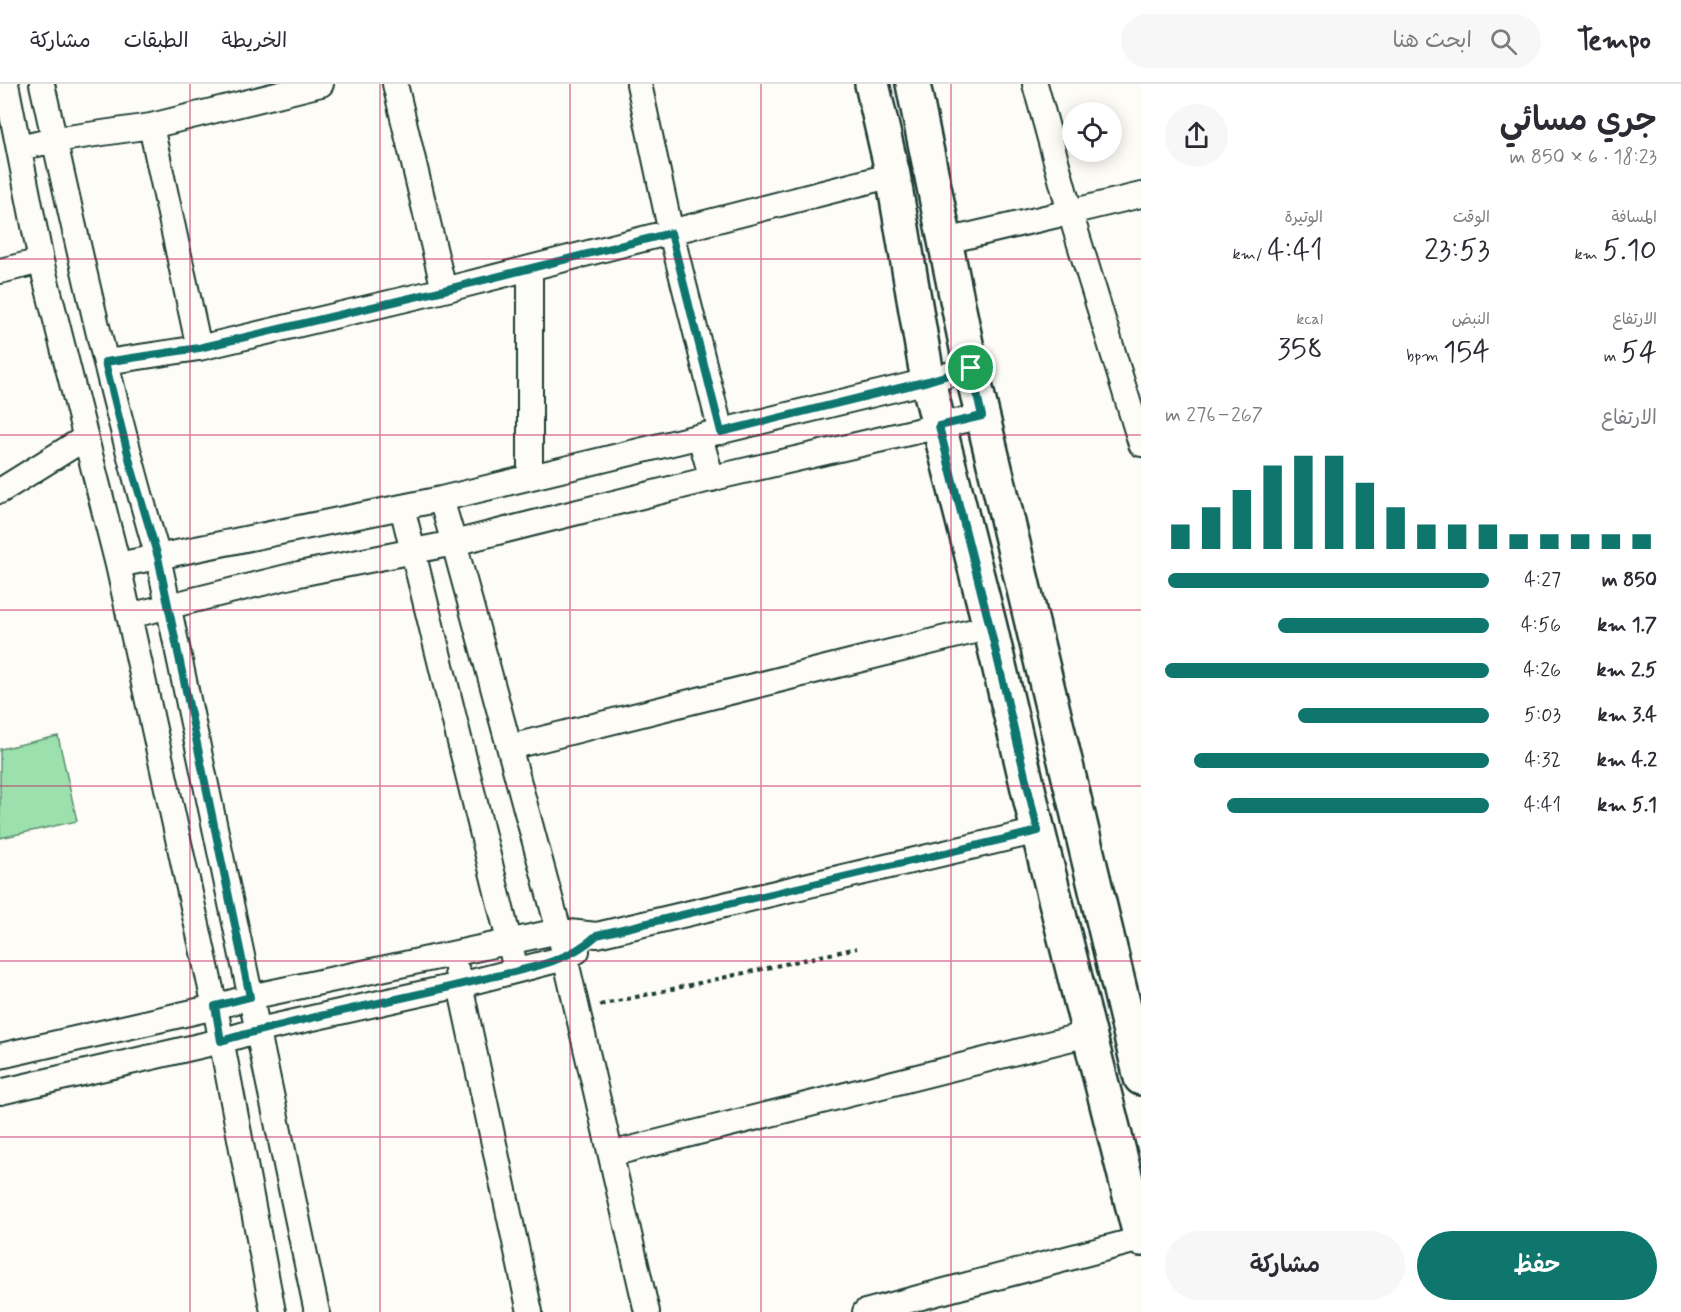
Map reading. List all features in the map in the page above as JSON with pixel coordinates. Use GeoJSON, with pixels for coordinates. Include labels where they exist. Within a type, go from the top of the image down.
{"type":"FeatureCollection","features":[{"type":"Feature","properties":{"kind":"main road"},"geometry":{"type":"LineString","coordinates":[[872,84],[893,175],[928,381],[1088,1034],[1141,1239]]}},
{"type":"Feature","properties":{"kind":"main road"},"geometry":{"type":"LineString","coordinates":[[913,84],[982,416],[1141,1078]]}},
{"type":"Feature","properties":{"kind":"street"},"geometry":{"type":"LineString","coordinates":[[6,84],[41,261],[118,565],[215,1006],[273,1312]]}},
{"type":"Feature","properties":{"kind":"street"},"geometry":{"type":"LineString","coordinates":[[42,84],[105,362],[169,606],[317,1312]]}},
{"type":"Feature","properties":{"kind":"street"},"geometry":{"type":"LineString","coordinates":[[20,148],[54,140],[151,126],[321,84]]}},
{"type":"Feature","properties":{"kind":"street"},"geometry":{"type":"LineString","coordinates":[[395,84],[444,290]]}},
{"type":"Feature","properties":{"kind":"street"},"geometry":{"type":"LineString","coordinates":[[639,84],[710,434],[712,479]]}},
{"type":"Feature","properties":{"kind":"street"},"geometry":{"type":"LineString","coordinates":[[1035,84],[1070,212],[1135,408],[1141,444]]}},
{"type":"Feature","properties":{"kind":"street"},"geometry":{"type":"LineString","coordinates":[[151,126],[199,348]]}},
{"type":"Feature","properties":{"kind":"street"},"geometry":{"type":"LineString","coordinates":[[105,362],[199,348],[444,290],[893,175]]}},
{"type":"Feature","properties":{"kind":"street"},"geometry":{"type":"LineString","coordinates":[[946,241],[1141,195]]}},
{"type":"Feature","properties":{"kind":"street"},"geometry":{"type":"LineString","coordinates":[[0,271],[41,261]]}},
{"type":"Feature","properties":{"kind":"street"},"geometry":{"type":"LineString","coordinates":[[530,268],[530,477]]}},
{"type":"Feature","properties":{"kind":"street"},"geometry":{"type":"LineString","coordinates":[[118,565],[441,499],[928,381],[971,368]]}},
{"type":"Feature","properties":{"kind":"street"},"geometry":{"type":"LineString","coordinates":[[129,616],[299,574],[454,543],[712,479],[982,416]]}},
{"type":"Feature","properties":{"kind":"street"},"geometry":{"type":"LineString","coordinates":[[0,491],[85,438]]}},
{"type":"Feature","properties":{"kind":"street"},"geometry":{"type":"LineString","coordinates":[[441,499],[559,931],[647,1312]]}},
{"type":"Feature","properties":{"kind":"street"},"geometry":{"type":"LineString","coordinates":[[402,507],[516,971]]}},
{"type":"Feature","properties":{"kind":"street"},"geometry":{"type":"LineString","coordinates":[[510,747],[990,627]]}},
{"type":"Feature","properties":{"kind":"street"},"geometry":{"type":"LineString","coordinates":[[0,1056],[250,997],[509,941],[559,931],[597,935],[1038,831]]}},
{"type":"Feature","properties":{"kind":"street"},"geometry":{"type":"LineString","coordinates":[[0,1092],[516,971],[565,958],[582,948],[597,935]]}},
{"type":"Feature","properties":{"kind":"street"},"geometry":{"type":"LineString","coordinates":[[454,954],[530,1312]]}},
{"type":"Feature","properties":{"kind":"street"},"geometry":{"type":"LineString","coordinates":[[611,1154],[1088,1034]]}},
{"type":"Feature","properties":{"kind":"street"},"geometry":{"type":"LineString","coordinates":[[865,1312],[1141,1239]]}},
{"type":"Feature","properties":{"kind":"path"},"geometry":{"type":"LineString","coordinates":[[576,1010],[857,948]]}},
{"type":"Feature","properties":{"kind":"green space"},"geometry":{"type":"Polygon","coordinates":[[[58,736],[77,821],[0,838],[0,749],[58,736]]]}},
{"type":"Feature","properties":{"kind":"route"},"geometry":{"type":"LineString","coordinates":[[671,233],[721,432],[928,381],[971,368],[982,416],[939,426],[990,627],[1038,831],[597,935],[582,948],[565,958],[221,1041],[215,1006],[250,997],[158,557],[131,466],[105,362],[199,348],[671,233]]}}]}
